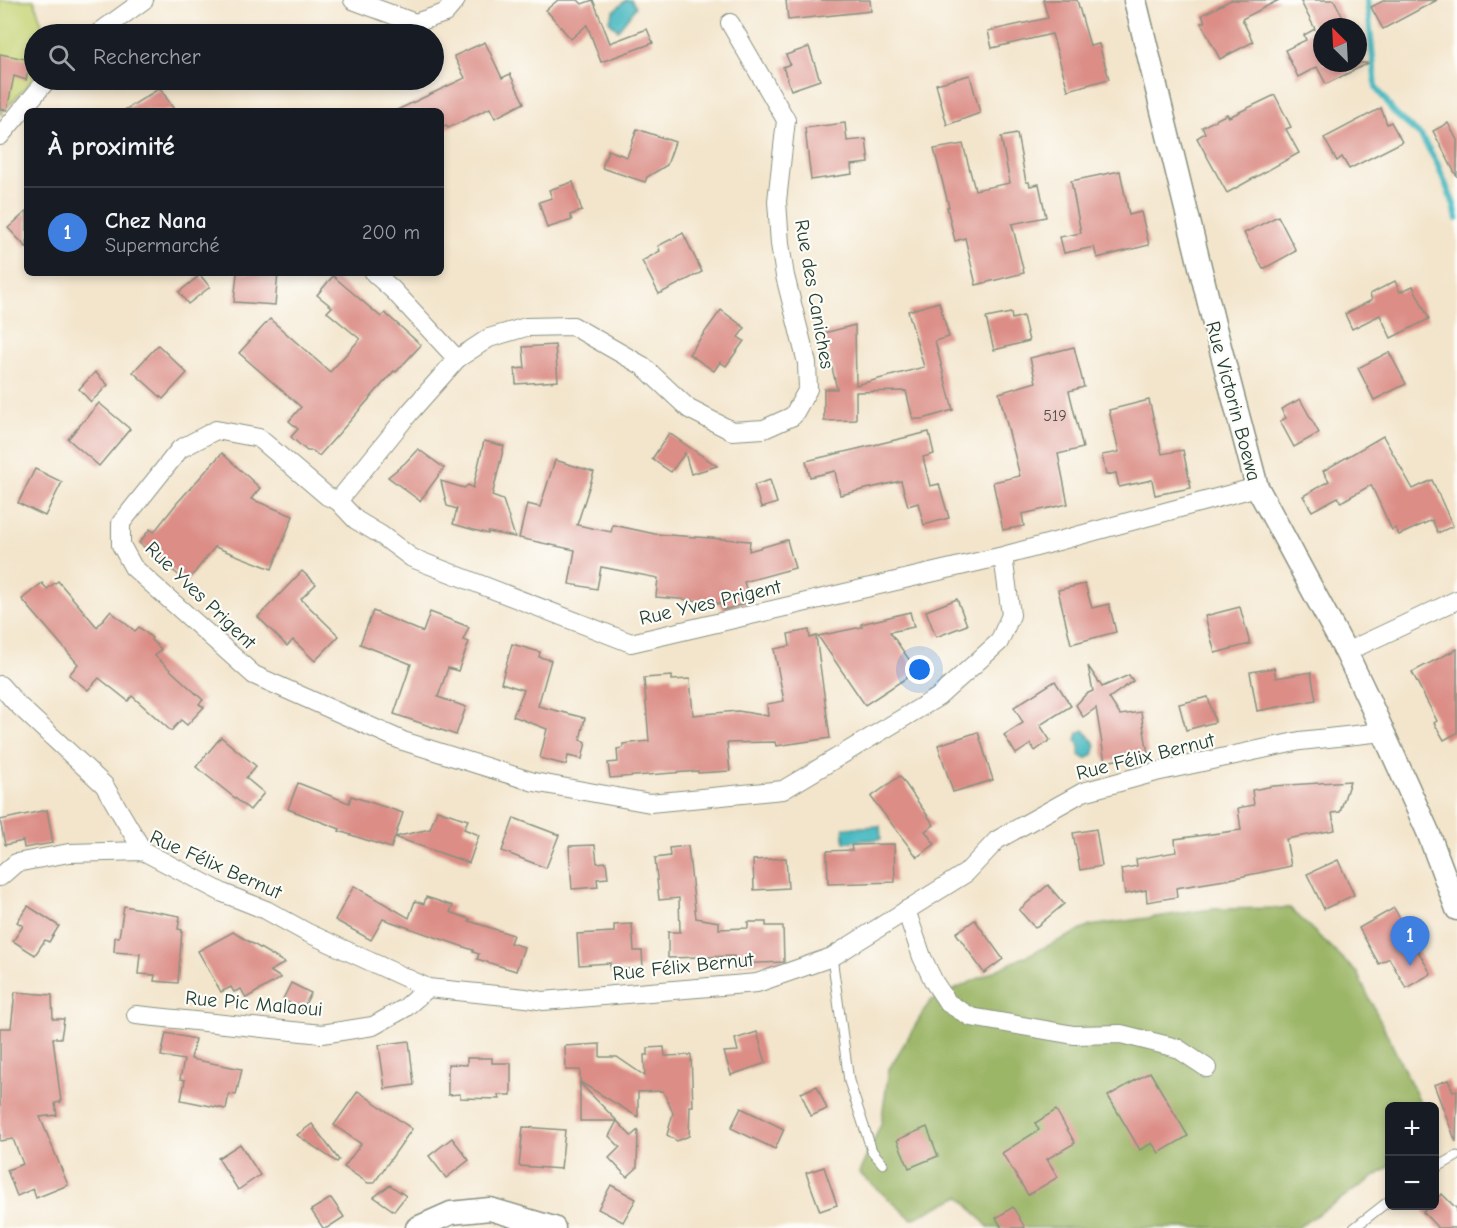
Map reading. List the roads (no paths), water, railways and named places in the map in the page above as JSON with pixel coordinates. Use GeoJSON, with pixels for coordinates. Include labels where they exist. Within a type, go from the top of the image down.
{"type":"FeatureCollection","features":[{"type":"Feature","properties":{"kind":"street"},"geometry":{"type":"LineString","coordinates":[[111,24],[144,0]]}},
{"type":"Feature","properties":{"kind":"street"},"geometry":{"type":"LineString","coordinates":[[353,0],[415,23],[445,13],[456,0]]}},
{"type":"Feature","properties":{"kind":"street","name":"Rue Victorin Boewa"},"geometry":{"type":"LineString","coordinates":[[1135,0],[1214,324],[1257,487],[1346,652],[1428,832],[1457,909]]}},
{"type":"Feature","properties":{"kind":"street","name":"Rue des Caniches"},"geometry":{"type":"LineString","coordinates":[[338,501],[410,412],[457,359],[489,338],[526,327],[573,326],[643,366],[689,409],[732,430],[764,429],[793,416],[808,389],[807,363],[784,276],[780,244],[777,201],[786,120],[730,23]]}},
{"type":"Feature","properties":{"kind":"street"},"geometry":{"type":"LineString","coordinates":[[0,135],[38,90]]}},
{"type":"Feature","properties":{"kind":"street"},"geometry":{"type":"LineString","coordinates":[[377,276],[457,359]]}},
{"type":"Feature","properties":{"kind":"street","name":"Rue Yves Prigent"},"geometry":{"type":"LineString","coordinates":[[1003,556],[1011,615],[999,642],[938,697],[783,790],[650,803],[534,782],[403,741],[254,675],[133,567],[121,545],[121,523],[180,449],[216,430],[259,438],[327,495],[338,501],[356,520],[412,558],[631,643],[1003,556],[1257,487]]}},
{"type":"Feature","properties":{"kind":"street"},"geometry":{"type":"LineString","coordinates":[[1346,652],[1457,600]]}},
{"type":"Feature","properties":{"kind":"street"},"geometry":{"type":"LineString","coordinates":[[0,686],[104,785],[143,851]]}},
{"type":"Feature","properties":{"kind":"street","name":"Rue Félix Bernut"},"geometry":{"type":"LineString","coordinates":[[0,877],[16,863],[69,853],[143,851],[224,893],[266,910],[306,932],[428,988],[543,1001],[757,983],[832,957],[966,873],[997,840],[1083,792],[1156,772],[1300,741],[1383,732]]}},
{"type":"Feature","properties":{"kind":"street"},"geometry":{"type":"LineString","coordinates":[[906,910],[922,957],[934,982],[948,1003],[971,1017],[1074,1035],[1121,1034],[1176,1048],[1207,1068]]}},
{"type":"Feature","properties":{"kind":"street","name":"Rue Pic Malaoui"},"geometry":{"type":"LineString","coordinates":[[136,1015],[322,1034],[373,1026],[405,1008],[428,988]]}},
{"type":"Feature","properties":{"kind":"street"},"geometry":{"type":"LineString","coordinates":[[417,1228],[450,1213],[490,1209],[554,1228]]}},
{"type":"Feature","properties":{"kind":"lane"},"geometry":{"type":"LineString","coordinates":[[832,957],[849,1081],[872,1151],[883,1164]]}},
{"type":"Feature","properties":{"kind":"lane"},"geometry":{"type":"LineString","coordinates":[[1439,1166],[1457,1156]]}},
{"type":"Feature","properties":{"kind":"lane"},"geometry":{"type":"LineString","coordinates":[[1354,1228],[1385,1203]]}},
{"type":"Feature","properties":{"kind":"water"},"geometry":{"type":"Polygon","coordinates":[[[626,0],[631,0],[636,7],[618,30],[609,21],[614,11],[626,0]]]}},
{"type":"Feature","properties":{"kind":"water"},"geometry":{"type":"Polygon","coordinates":[[[1084,730],[1096,745],[1093,755],[1086,759],[1080,755],[1076,740],[1078,733],[1084,730]]]}},
{"type":"Feature","properties":{"kind":"water"},"geometry":{"type":"Polygon","coordinates":[[[880,826],[881,839],[844,842],[844,828],[880,826]]]}},
{"type":"Feature","properties":{"kind":"waterway"},"geometry":{"type":"LineString","coordinates":[[1367,0],[1376,87],[1395,114],[1421,136],[1437,163],[1454,205],[1457,219]]}},
{"type":"Feature","properties":{"kind":"place","name":"Chez Nana"},"geometry":{"type":"Point","coordinates":[1410,966]}}]}
